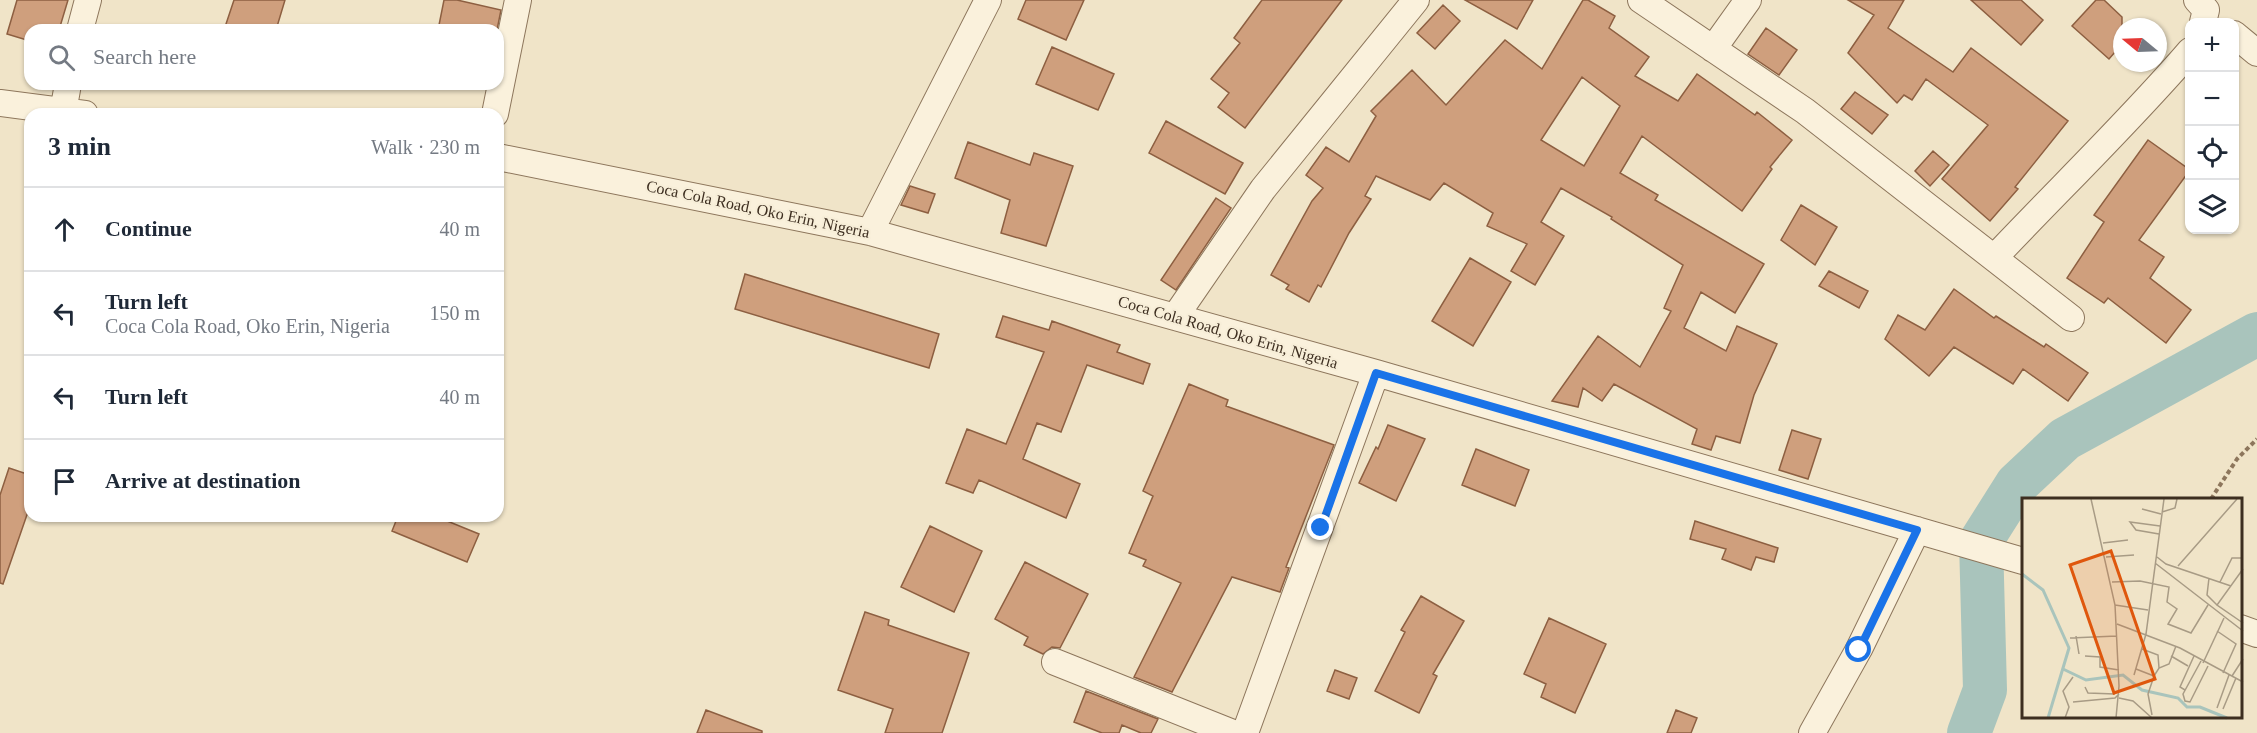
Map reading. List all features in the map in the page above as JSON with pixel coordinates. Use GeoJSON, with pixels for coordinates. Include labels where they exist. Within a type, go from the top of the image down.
{"type":"FeatureCollection","features":[{"type":"Feature","properties":{"kind":"street"},"geometry":{"type":"LineString","coordinates":[[82,24],[88,0]]}},
{"type":"Feature","properties":{"kind":"street"},"geometry":{"type":"LineString","coordinates":[[504,69],[518,0]]}},
{"type":"Feature","properties":{"kind":"street"},"geometry":{"type":"LineString","coordinates":[[870,232],[988,0]]}},
{"type":"Feature","properties":{"kind":"street"},"geometry":{"type":"LineString","coordinates":[[1176,317],[1263,189],[1416,0]]}},
{"type":"Feature","properties":{"kind":"street"},"geometry":{"type":"LineString","coordinates":[[1641,0],[1805,111],[2071,318]]}},
{"type":"Feature","properties":{"kind":"street"},"geometry":{"type":"LineString","coordinates":[[1713,49],[1748,0]]}},
{"type":"Feature","properties":{"kind":"street"},"geometry":{"type":"LineString","coordinates":[[2239,37],[2257,53]]}},
{"type":"Feature","properties":{"kind":"street"},"geometry":{"type":"LineString","coordinates":[[1994,258],[2077,169],[2150,98],[2185,57]]}},
{"type":"Feature","properties":{"kind":"street"},"geometry":{"type":"LineString","coordinates":[[69,90],[73,108]]}},
{"type":"Feature","properties":{"kind":"street"},"geometry":{"type":"LineString","coordinates":[[496,108],[500,90]]}},
{"type":"Feature","properties":{"kind":"street"},"geometry":{"type":"LineString","coordinates":[[0,103],[37,108]]}},
{"type":"Feature","properties":{"kind":"street","name":"Coca Cola Road, Oko Erin, Nigeria"},"geometry":{"type":"LineString","coordinates":[[504,158],[870,232],[1376,373],[2014,558]]}},
{"type":"Feature","properties":{"kind":"street"},"geometry":{"type":"LineString","coordinates":[[1245,733],[1376,373]]}},
{"type":"Feature","properties":{"kind":"street"},"geometry":{"type":"LineString","coordinates":[[1812,733],[1859,650],[1917,530]]}},
{"type":"Feature","properties":{"kind":"street"},"geometry":{"type":"LineString","coordinates":[[2242,628],[2257,634]]}},
{"type":"Feature","properties":{"kind":"street"},"geometry":{"type":"LineString","coordinates":[[1055,662],[1233,733]]}},
{"type":"Feature","properties":{"kind":"path"},"geometry":{"type":"LineString","coordinates":[[2212,498],[2237,459],[2257,439]]}},
{"type":"Feature","properties":{"kind":"building"},"geometry":{"type":"Polygon","coordinates":[[[17,0],[68,0],[61,24],[24,24],[24,39],[7,34],[17,0]]]}},
{"type":"Feature","properties":{"kind":"building"},"geometry":{"type":"Polygon","coordinates":[[[234,0],[285,0],[278,24],[226,24],[234,0]]]}},
{"type":"Feature","properties":{"kind":"building"},"geometry":{"type":"Polygon","coordinates":[[[444,0],[457,0],[501,10],[498,24],[439,24],[444,0]]]}},
{"type":"Feature","properties":{"kind":"building"},"geometry":{"type":"Polygon","coordinates":[[[1026,0],[1084,0],[1066,40],[1018,19],[1026,0]]]}},
{"type":"Feature","properties":{"kind":"building"},"geometry":{"type":"Polygon","coordinates":[[[1262,0],[1342,0],[1245,128],[1218,107],[1229,93],[1211,79],[1240,43],[1234,38],[1262,0]]]}},
{"type":"Feature","properties":{"kind":"building"},"geometry":{"type":"Polygon","coordinates":[[[1465,0],[1533,0],[1517,29],[1465,0]]]}},
{"type":"Feature","properties":{"kind":"building"},"geometry":{"type":"Polygon","coordinates":[[[1583,0],[1588,0],[1615,16],[1609,28],[1649,57],[1635,76],[1678,101],[1697,74],[1755,115],[1757,112],[1792,140],[1770,167],[1772,169],[1742,211],[1642,136],[1620,173],[1658,195],[1655,200],[1764,264],[1735,313],[1701,292],[1684,328],[1726,351],[1737,326],[1777,344],[1754,395],[1740,443],[1716,436],[1711,450],[1692,444],[1697,429],[1614,384],[1602,401],[1583,388],[1578,407],[1552,401],[1598,336],[1640,367],[1671,311],[1664,308],[1683,265],[1611,219],[1612,217],[1561,188],[1541,222],[1564,236],[1535,285],[1511,271],[1527,244],[1487,226],[1493,213],[1444,183],[1430,200],[1376,176],[1365,196],[1371,199],[1349,233],[1321,287],[1318,285],[1309,302],[1286,289],[1289,285],[1271,275],[1312,201],[1323,188],[1306,175],[1326,147],[1349,162],[1376,116],[1371,111],[1412,70],[1446,105],[1505,40],[1542,69],[1583,0]],[[1582,77],[1541,140],[1584,166],[1620,106],[1582,77]]]}},
{"type":"Feature","properties":{"kind":"building"},"geometry":{"type":"Polygon","coordinates":[[[1848,0],[1904,0],[1888,28],[1953,72],[1971,48],[2068,121],[2015,187],[2018,189],[1990,221],[1942,179],[1988,125],[1926,79],[1912,100],[1904,95],[1897,103],[1848,53],[1874,15],[1848,0]]]}},
{"type":"Feature","properties":{"kind":"building"},"geometry":{"type":"Polygon","coordinates":[[[1971,0],[2021,0],[2043,20],[2021,45],[1971,0]]]}},
{"type":"Feature","properties":{"kind":"building"},"geometry":{"type":"Polygon","coordinates":[[[2096,0],[2104,0],[2122,17],[2113,18],[2113,54],[2109,59],[2072,26],[2096,0]]]}},
{"type":"Feature","properties":{"kind":"building"},"geometry":{"type":"Polygon","coordinates":[[[1443,5],[1460,21],[1435,49],[1417,33],[1443,5]]]}},
{"type":"Feature","properties":{"kind":"building"},"geometry":{"type":"Polygon","coordinates":[[[1766,28],[1797,50],[1779,75],[1748,54],[1766,28]]]}},
{"type":"Feature","properties":{"kind":"building"},"geometry":{"type":"Polygon","coordinates":[[[1052,47],[1114,74],[1098,110],[1036,84],[1052,47]]]}},
{"type":"Feature","properties":{"kind":"building"},"geometry":{"type":"Polygon","coordinates":[[[1855,92],[1888,115],[1872,134],[1841,109],[1855,92]]]}},
{"type":"Feature","properties":{"kind":"building"},"geometry":{"type":"Polygon","coordinates":[[[1166,121],[1243,163],[1225,194],[1149,153],[1166,121]]]}},
{"type":"Feature","properties":{"kind":"building"},"geometry":{"type":"Polygon","coordinates":[[[2148,140],[2185,166],[2185,177],[2139,240],[2164,257],[2150,278],[2191,310],[2166,343],[2108,298],[2104,303],[2067,278],[2104,222],[2094,215],[2148,140]]]}},
{"type":"Feature","properties":{"kind":"building"},"geometry":{"type":"Polygon","coordinates":[[[968,142],[1030,165],[1034,153],[1073,166],[1046,246],[1001,233],[1010,200],[955,178],[968,142]]]}},
{"type":"Feature","properties":{"kind":"building"},"geometry":{"type":"Polygon","coordinates":[[[1933,151],[1949,165],[1930,186],[1915,171],[1933,151]]]}},
{"type":"Feature","properties":{"kind":"building"},"geometry":{"type":"Polygon","coordinates":[[[910,186],[935,194],[928,213],[901,205],[910,186]]]}},
{"type":"Feature","properties":{"kind":"building"},"geometry":{"type":"Polygon","coordinates":[[[1216,198],[1231,208],[1176,290],[1161,280],[1216,198]]]}},
{"type":"Feature","properties":{"kind":"building"},"geometry":{"type":"Polygon","coordinates":[[[1801,205],[1837,227],[1815,265],[1781,240],[1801,205]]]}},
{"type":"Feature","properties":{"kind":"building"},"geometry":{"type":"Polygon","coordinates":[[[1470,258],[1511,282],[1473,346],[1432,321],[1470,258]]]}},
{"type":"Feature","properties":{"kind":"building"},"geometry":{"type":"Polygon","coordinates":[[[1829,271],[1868,291],[1859,308],[1819,286],[1829,271]]]}},
{"type":"Feature","properties":{"kind":"building"},"geometry":{"type":"Polygon","coordinates":[[[745,274],[939,334],[929,368],[735,309],[745,274]]]}},
{"type":"Feature","properties":{"kind":"building"},"geometry":{"type":"Polygon","coordinates":[[[1954,289],[1994,318],[1996,316],[2044,347],[2046,344],[2088,373],[2068,401],[2023,369],[2013,384],[1954,347],[1929,376],[1885,339],[1898,315],[1925,330],[1954,289]]]}},
{"type":"Feature","properties":{"kind":"building"},"geometry":{"type":"Polygon","coordinates":[[[1003,316],[1049,330],[1052,321],[1120,345],[1117,352],[1150,364],[1143,384],[1087,365],[1061,432],[1037,423],[1023,459],[1080,484],[1066,518],[979,480],[973,493],[946,483],[967,429],[1006,444],[1044,352],[996,337],[1003,316]]]}},
{"type":"Feature","properties":{"kind":"building"},"geometry":{"type":"Polygon","coordinates":[[[1189,384],[1228,400],[1226,406],[1334,445],[1286,567],[1289,568],[1280,592],[1232,577],[1172,692],[1134,677],[1181,583],[1143,566],[1146,560],[1129,553],[1153,496],[1143,491],[1189,384]]]}},
{"type":"Feature","properties":{"kind":"building"},"geometry":{"type":"Polygon","coordinates":[[[1388,425],[1425,439],[1396,501],[1359,483],[1388,425]]]}},
{"type":"Feature","properties":{"kind":"building"},"geometry":{"type":"Polygon","coordinates":[[[1792,430],[1821,439],[1808,479],[1779,470],[1792,430]]]}},
{"type":"Feature","properties":{"kind":"building"},"geometry":{"type":"Polygon","coordinates":[[[1476,449],[1529,470],[1515,506],[1462,485],[1476,449]]]}},
{"type":"Feature","properties":{"kind":"building"},"geometry":{"type":"Polygon","coordinates":[[[9,468],[24,473],[24,522],[3,584],[0,583],[0,495],[9,468]]]}},
{"type":"Feature","properties":{"kind":"building"},"geometry":{"type":"Polygon","coordinates":[[[1695,521],[1778,548],[1774,562],[1756,557],[1751,570],[1722,559],[1726,549],[1690,539],[1695,521]]]}},
{"type":"Feature","properties":{"kind":"building"},"geometry":{"type":"Polygon","coordinates":[[[396,522],[450,522],[479,534],[467,562],[392,531],[396,522]]]}},
{"type":"Feature","properties":{"kind":"building"},"geometry":{"type":"Polygon","coordinates":[[[930,526],[982,551],[954,612],[901,587],[930,526]]]}},
{"type":"Feature","properties":{"kind":"building"},"geometry":{"type":"Polygon","coordinates":[[[1025,562],[1088,594],[1060,648],[1052,647],[1043,654],[1024,645],[1028,637],[995,619],[1025,562]]]}},
{"type":"Feature","properties":{"kind":"building"},"geometry":{"type":"Polygon","coordinates":[[[1421,596],[1464,621],[1433,674],[1437,676],[1419,713],[1375,691],[1405,632],[1401,630],[1421,596]]]}},
{"type":"Feature","properties":{"kind":"building"},"geometry":{"type":"Polygon","coordinates":[[[865,612],[889,620],[888,625],[969,653],[942,733],[885,733],[893,709],[838,690],[865,612]]]}},
{"type":"Feature","properties":{"kind":"building"},"geometry":{"type":"Polygon","coordinates":[[[1549,618],[1606,644],[1575,713],[1541,697],[1546,684],[1524,674],[1549,618]]]}},
{"type":"Feature","properties":{"kind":"building"},"geometry":{"type":"Polygon","coordinates":[[[1335,670],[1357,678],[1349,699],[1327,691],[1335,670]]]}},
{"type":"Feature","properties":{"kind":"building"},"geometry":{"type":"Polygon","coordinates":[[[1086,691],[1158,719],[1151,733],[1141,733],[1122,725],[1119,733],[1102,733],[1074,722],[1086,691]]]}},
{"type":"Feature","properties":{"kind":"building"},"geometry":{"type":"Polygon","coordinates":[[[706,710],[762,731],[762,733],[697,733],[706,710]]]}},
{"type":"Feature","properties":{"kind":"building"},"geometry":{"type":"Polygon","coordinates":[[[1676,710],[1697,718],[1691,733],[1667,733],[1676,710]]]}},
{"type":"Feature","properties":{"kind":"waterway"},"geometry":{"type":"LineString","coordinates":[[1969,733],[1985,690],[1981,541],[2017,484],[2065,439],[2257,334]]}},
{"type":"Feature","properties":{"kind":"route"},"geometry":{"type":"LineString","coordinates":[[1321,528],[1376,373],[1917,530],[1859,650]]}}]}
